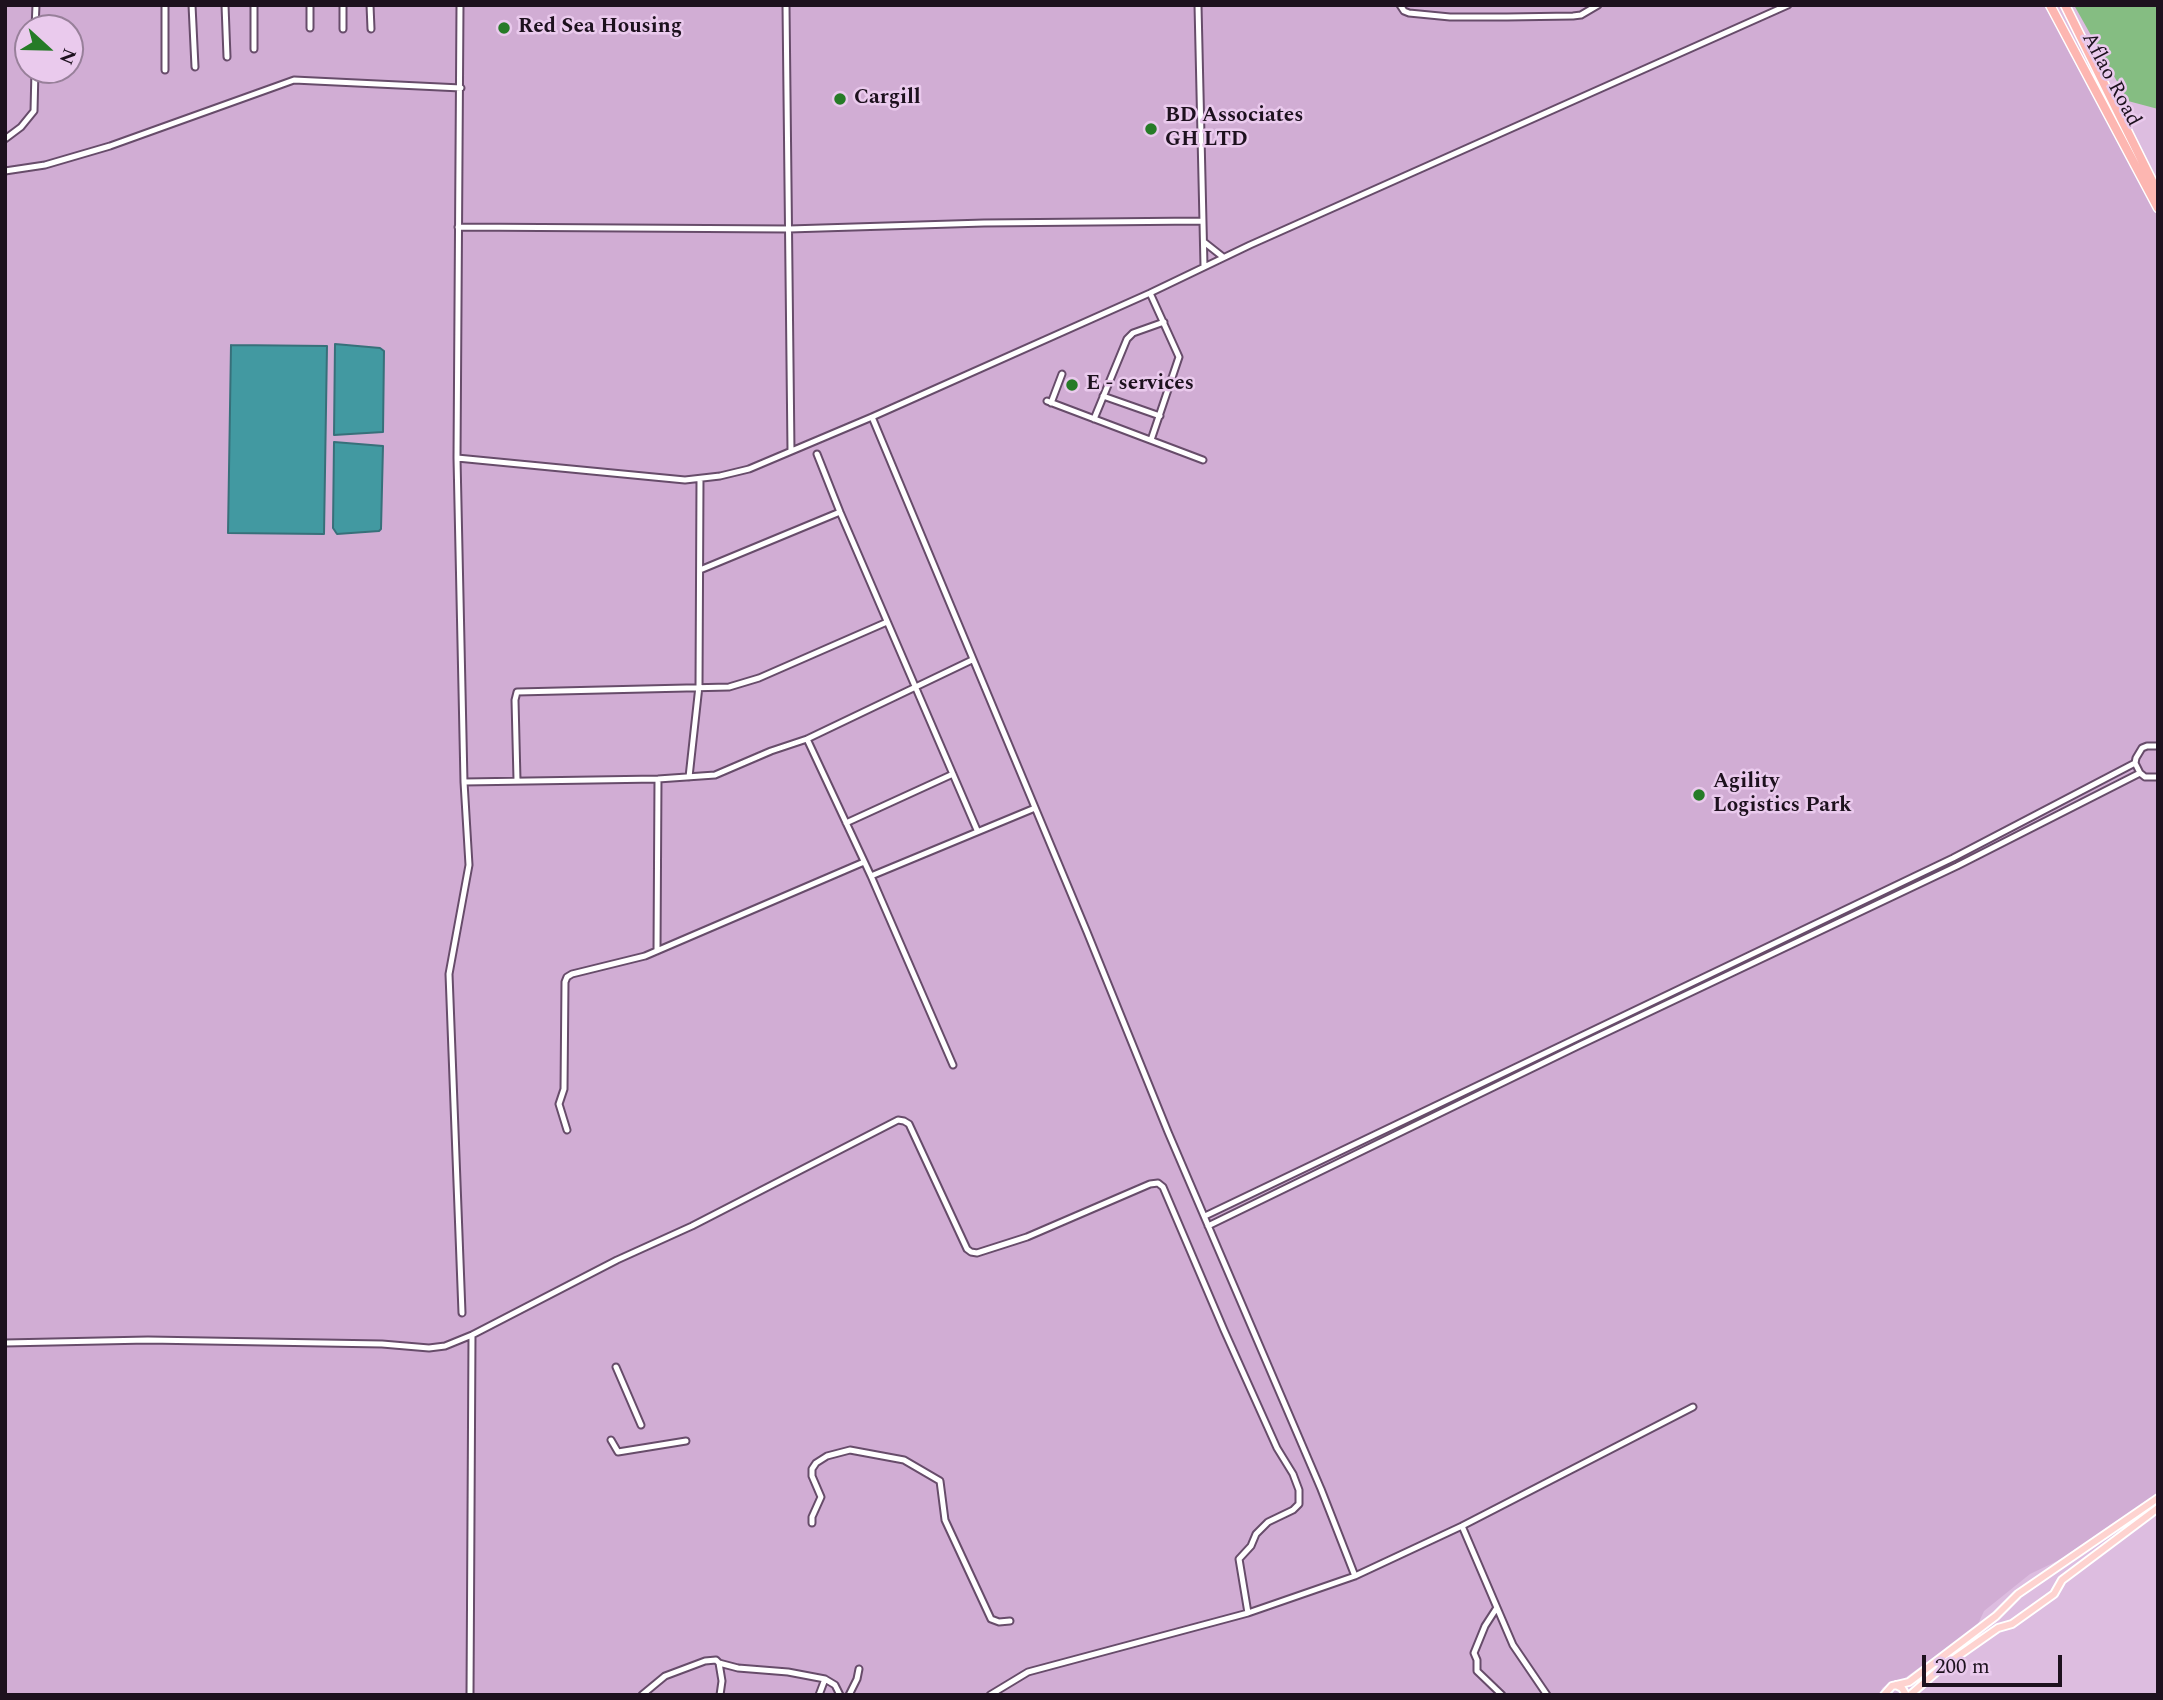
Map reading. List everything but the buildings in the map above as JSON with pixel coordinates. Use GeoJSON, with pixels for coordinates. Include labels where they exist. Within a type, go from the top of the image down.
{"type":"FeatureCollection","features":[{"type":"Feature","properties":{"kind":"highway","name":"Aflao Road"},"geometry":{"type":"LineString","coordinates":[[2050,5],[2158,208]]}},
{"type":"Feature","properties":{"kind":"highway","name":"Aflao Road"},"geometry":{"type":"LineString","coordinates":[[2065,5],[2158,193]]}},
{"type":"Feature","properties":{"kind":"main road"},"geometry":{"type":"LineString","coordinates":[[1885,1694],[1896,1685],[1909,1682],[2018,1594],[2158,1498]]}},
{"type":"Feature","properties":{"kind":"main road"},"geometry":{"type":"LineString","coordinates":[[1896,1685],[1908,1695],[1930,1676],[1998,1628],[2012,1624],[2057,1590],[2062,1580],[2158,1508]]}},
{"type":"Feature","properties":{"kind":"main road"},"geometry":{"type":"LineString","coordinates":[[2048,1575],[2055,1579],[2057,1590]]}},
{"type":"Feature","properties":{"kind":"main road"},"geometry":{"type":"LineString","coordinates":[[2000,1611],[2003,1622],[2012,1624]]}},
{"type":"Feature","properties":{"kind":"street"},"geometry":{"type":"LineString","coordinates":[[165,5],[165,70]]}},
{"type":"Feature","properties":{"kind":"street"},"geometry":{"type":"LineString","coordinates":[[191,5],[195,67]]}},
{"type":"Feature","properties":{"kind":"street"},"geometry":{"type":"LineString","coordinates":[[225,5],[227,57]]}},
{"type":"Feature","properties":{"kind":"street"},"geometry":{"type":"LineString","coordinates":[[254,5],[254,49]]}},
{"type":"Feature","properties":{"kind":"street"},"geometry":{"type":"LineString","coordinates":[[310,5],[310,29]]}},
{"type":"Feature","properties":{"kind":"street"},"geometry":{"type":"LineString","coordinates":[[343,5],[343,29]]}},
{"type":"Feature","properties":{"kind":"street"},"geometry":{"type":"LineString","coordinates":[[370,5],[371,29]]}},
{"type":"Feature","properties":{"kind":"street"},"geometry":{"type":"LineString","coordinates":[[460,5],[457,458],[464,782],[469,865],[449,974],[462,1313]]}},
{"type":"Feature","properties":{"kind":"street"},"geometry":{"type":"LineString","coordinates":[[786,5],[792,451]]}},
{"type":"Feature","properties":{"kind":"street"},"geometry":{"type":"LineString","coordinates":[[1198,5],[1204,266]]}},
{"type":"Feature","properties":{"kind":"street"},"geometry":{"type":"LineString","coordinates":[[1400,5],[1409,13],[1507,18],[1581,15],[1598,5]]}},
{"type":"Feature","properties":{"kind":"street"},"geometry":{"type":"LineString","coordinates":[[457,458],[685,480],[749,469],[872,418],[1150,293],[1223,257],[1784,6]]}},
{"type":"Feature","properties":{"kind":"street"},"geometry":{"type":"LineString","coordinates":[[5,171],[45,165],[110,146],[294,80],[461,88]]}},
{"type":"Feature","properties":{"kind":"street"},"geometry":{"type":"LineString","coordinates":[[5,139],[21,127],[34,111],[35,84]]}},
{"type":"Feature","properties":{"kind":"street"},"geometry":{"type":"LineString","coordinates":[[458,227],[789,229],[1202,221]]}},
{"type":"Feature","properties":{"kind":"street"},"geometry":{"type":"LineString","coordinates":[[1204,242],[1223,257]]}},
{"type":"Feature","properties":{"kind":"street"},"geometry":{"type":"LineString","coordinates":[[1150,293],[1179,357],[1151,440]]}},
{"type":"Feature","properties":{"kind":"street"},"geometry":{"type":"LineString","coordinates":[[1094,419],[1127,338],[1133,333],[1164,322]]}},
{"type":"Feature","properties":{"kind":"street"},"geometry":{"type":"LineString","coordinates":[[1062,374],[1049,402],[1203,460]]}},
{"type":"Feature","properties":{"kind":"street"},"geometry":{"type":"LineString","coordinates":[[1103,396],[1160,416]]}},
{"type":"Feature","properties":{"kind":"street"},"geometry":{"type":"LineString","coordinates":[[872,418],[1208,1226],[1321,1489],[1355,1576]]}},
{"type":"Feature","properties":{"kind":"street"},"geometry":{"type":"LineString","coordinates":[[817,454],[839,512],[977,830]]}},
{"type":"Feature","properties":{"kind":"street"},"geometry":{"type":"LineString","coordinates":[[689,777],[699,686],[700,479]]}},
{"type":"Feature","properties":{"kind":"street"},"geometry":{"type":"LineString","coordinates":[[701,570],[839,512]]}},
{"type":"Feature","properties":{"kind":"street"},"geometry":{"type":"LineString","coordinates":[[517,780],[514,700],[517,692],[729,687],[758,678],[887,621]]}},
{"type":"Feature","properties":{"kind":"street"},"geometry":{"type":"LineString","coordinates":[[464,782],[658,779],[715,775],[807,739],[972,660]]}},
{"type":"Feature","properties":{"kind":"street"},"geometry":{"type":"LineString","coordinates":[[807,739],[871,876],[953,1065]]}},
{"type":"Feature","properties":{"kind":"street"},"geometry":{"type":"LineString","coordinates":[[2158,746],[2142,748],[2138,752],[2136,763],[2140,773],[2150,778],[2158,777]]}},
{"type":"Feature","properties":{"kind":"street"},"geometry":{"type":"LineString","coordinates":[[1205,1216],[1953,858],[2136,763]]}},
{"type":"Feature","properties":{"kind":"street"},"geometry":{"type":"LineString","coordinates":[[1208,1226],[1957,866],[2140,773]]}},
{"type":"Feature","properties":{"kind":"street"},"geometry":{"type":"LineString","coordinates":[[846,823],[953,774]]}},
{"type":"Feature","properties":{"kind":"street"},"geometry":{"type":"LineString","coordinates":[[657,951],[658,779]]}},
{"type":"Feature","properties":{"kind":"street"},"geometry":{"type":"LineString","coordinates":[[871,876],[1035,808]]}},
{"type":"Feature","properties":{"kind":"street"},"geometry":{"type":"LineString","coordinates":[[567,1130],[559,1104],[564,1089],[564,995],[567,977],[657,951],[864,862]]}},
{"type":"Feature","properties":{"kind":"street"},"geometry":{"type":"LineString","coordinates":[[5,1343],[148,1340],[382,1344],[433,1348],[445,1346],[704,1220],[898,1121],[909,1124],[971,1252],[977,1253],[1027,1237],[1150,1184],[1158,1183],[1163,1187],[1266,1425],[1299,1490],[1299,1504],[1293,1510],[1268,1522],[1256,1534],[1251,1546],[1240,1559],[1242,1590],[1248,1613]]}},
{"type":"Feature","properties":{"kind":"street"},"geometry":{"type":"LineString","coordinates":[[470,1695],[472,1335]]}},
{"type":"Feature","properties":{"kind":"street"},"geometry":{"type":"LineString","coordinates":[[616,1367],[642,1425]]}},
{"type":"Feature","properties":{"kind":"street"},"geometry":{"type":"LineString","coordinates":[[990,1695],[1028,1672],[1248,1613],[1355,1576],[1462,1526],[1693,1407]]}},
{"type":"Feature","properties":{"kind":"street"},"geometry":{"type":"LineString","coordinates":[[611,1440],[618,1452],[686,1441]]}},
{"type":"Feature","properties":{"kind":"street"},"geometry":{"type":"LineString","coordinates":[[812,1523],[811,1517],[821,1497],[812,1469],[827,1456],[850,1450],[904,1460],[940,1481],[945,1520],[991,1619],[999,1622],[1010,1621]]}},
{"type":"Feature","properties":{"kind":"street"},"geometry":{"type":"LineString","coordinates":[[1462,1526],[1521,1660],[1547,1695]]}},
{"type":"Feature","properties":{"kind":"street"},"geometry":{"type":"LineString","coordinates":[[1496,1608],[1474,1653],[1477,1671],[1502,1695]]}},
{"type":"Feature","properties":{"kind":"street"},"geometry":{"type":"LineString","coordinates":[[642,1695],[665,1676],[705,1661],[716,1660],[738,1668],[788,1672],[825,1679],[835,1685],[840,1695]]}},
{"type":"Feature","properties":{"kind":"street"},"geometry":{"type":"LineString","coordinates":[[719,1663],[722,1681],[720,1695]]}},
{"type":"Feature","properties":{"kind":"street"},"geometry":{"type":"LineString","coordinates":[[849,1695],[858,1679],[859,1669]]}},
{"type":"Feature","properties":{"kind":"street"},"geometry":{"type":"LineString","coordinates":[[820,1695],[825,1679]]}},
{"type":"Feature","properties":{"kind":"shaded area"},"geometry":{"type":"Polygon","coordinates":[[[5,5],[2046,5],[2069,53],[2158,215],[2158,1495],[2078,1551],[2030,1574],[1984,1611],[1977,1626],[1902,1680],[1892,1681],[1882,1688],[1880,1695],[5,1695],[5,5]]]}},
{"type":"Feature","properties":{"kind":"shaded area"},"geometry":{"type":"Polygon","coordinates":[[[2074,5],[2158,5],[2158,109],[2128,101],[2074,5]]]}},
{"type":"Feature","properties":{"kind":"shaded area"},"geometry":{"type":"Polygon","coordinates":[[[335,344],[380,348],[384,351],[383,432],[334,435],[335,344]]]}},
{"type":"Feature","properties":{"kind":"shaded area"},"geometry":{"type":"Polygon","coordinates":[[[231,345],[327,346],[324,534],[228,533],[231,345]]]}},
{"type":"Feature","properties":{"kind":"shaded area"},"geometry":{"type":"Polygon","coordinates":[[[334,442],[383,446],[379,531],[337,534],[333,528],[334,442]]]}},
{"type":"Feature","properties":{"kind":"place","name":"Red Sea Housing"},"geometry":{"type":"Point","coordinates":[504,28]}},
{"type":"Feature","properties":{"kind":"place","name":"Cargill"},"geometry":{"type":"Point","coordinates":[840,99]}},
{"type":"Feature","properties":{"kind":"place","name":"BD Associates GH LTD"},"geometry":{"type":"Point","coordinates":[1151,129]}},
{"type":"Feature","properties":{"kind":"place","name":"E - services"},"geometry":{"type":"Point","coordinates":[1072,385]}},
{"type":"Feature","properties":{"kind":"place","name":"Agility Logistics Park"},"geometry":{"type":"Point","coordinates":[1699,795]}}]}
